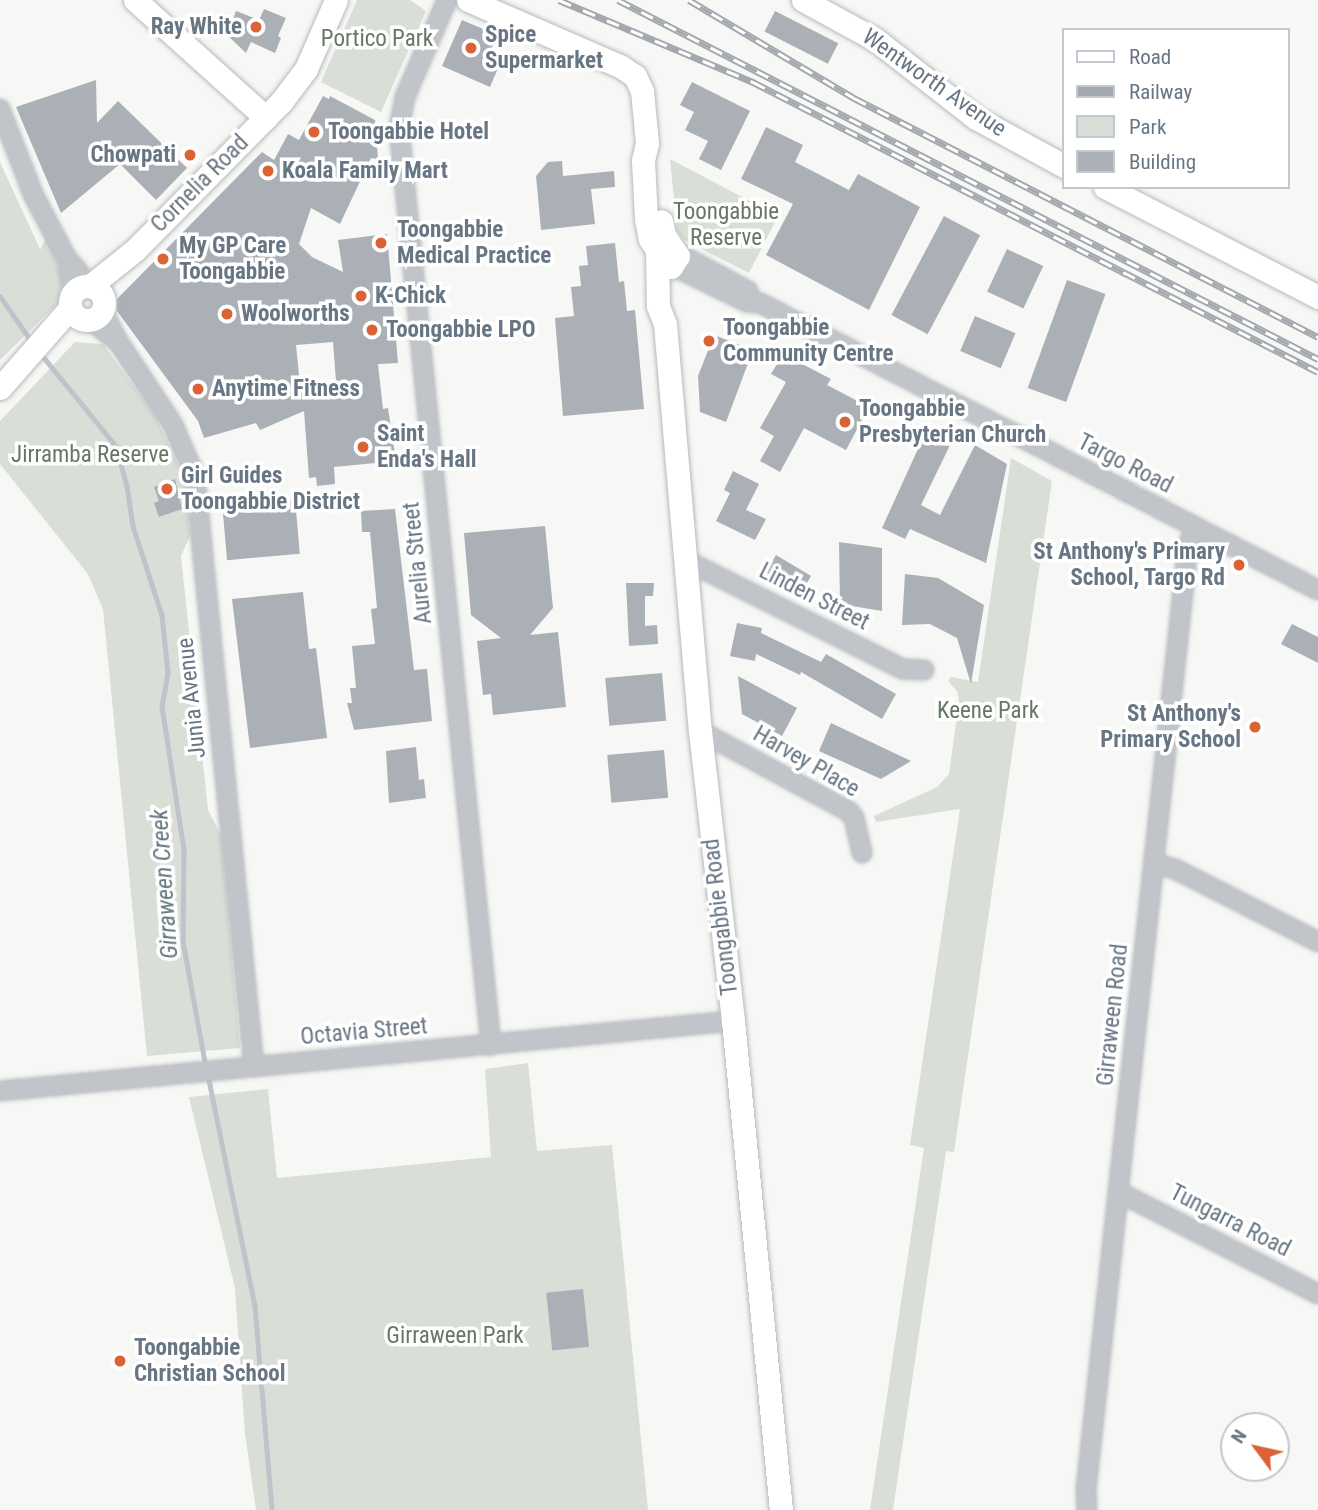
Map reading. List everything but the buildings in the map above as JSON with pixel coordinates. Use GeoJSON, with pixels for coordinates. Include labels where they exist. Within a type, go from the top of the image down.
{"type":"FeatureCollection","features":[{"type":"Feature","properties":{"kind":"main road"},"geometry":{"type":"LineString","coordinates":[[135,0],[266,117]]}},
{"type":"Feature","properties":{"kind":"main road","name":"Cornelia Road"},"geometry":{"type":"LineString","coordinates":[[0,388],[266,117],[301,77],[336,0]]}},
{"type":"Feature","properties":{"kind":"main road","name":"Toongabbie Road"},"geometry":{"type":"LineString","coordinates":[[468,0],[620,66],[640,83],[647,143],[656,162],[659,207],[667,257],[658,306],[665,324],[683,559],[733,1021],[781,1510]]}},
{"type":"Feature","properties":{"kind":"main road","name":"Wentworth Avenue"},"geometry":{"type":"LineString","coordinates":[[803,0],[876,40],[976,118],[1062,165]]}},
{"type":"Feature","properties":{"kind":"main road"},"geometry":{"type":"LineString","coordinates":[[1109,189],[1318,297]]}},
{"type":"Feature","properties":{"kind":"street","name":"Aurelia Street"},"geometry":{"type":"LineString","coordinates":[[447,0],[405,97],[399,127],[491,1045]]}},
{"type":"Feature","properties":{"kind":"street","name":"Junia Avenue"},"geometry":{"type":"LineString","coordinates":[[0,109],[34,195],[67,259],[81,308],[119,343],[173,425],[194,476],[254,1067]]}},
{"type":"Feature","properties":{"kind":"street","name":"Targo Road"},"geometry":{"type":"LineString","coordinates":[[667,257],[753,293],[760,303],[1318,590]]}},
{"type":"Feature","properties":{"kind":"street","name":"Girraween Road"},"geometry":{"type":"LineString","coordinates":[[1087,1510],[1086,1490],[1188,545],[1196,528]]}},
{"type":"Feature","properties":{"kind":"street","name":"Linden Street"},"geometry":{"type":"LineString","coordinates":[[683,559],[902,669],[924,670]]}},
{"type":"Feature","properties":{"kind":"street","name":"Harvey Place"},"geometry":{"type":"LineString","coordinates":[[700,731],[850,812],[854,818],[862,853]]}},
{"type":"Feature","properties":{"kind":"street"},"geometry":{"type":"LineString","coordinates":[[1154,864],[1175,869],[1318,943]]}},
{"type":"Feature","properties":{"kind":"street","name":"Octavia Street"},"geometry":{"type":"LineString","coordinates":[[0,1091],[733,1021]]}},
{"type":"Feature","properties":{"kind":"street","name":"Tungarra Road"},"geometry":{"type":"LineString","coordinates":[[1119,1192],[1318,1294]]}},
{"type":"Feature","properties":{"kind":"green space","name":"Portico Park"},"geometry":{"type":"Polygon","coordinates":[[[357,0],[410,0],[426,11],[381,112],[321,82],[357,0]]]}},
{"type":"Feature","properties":{"kind":"green space","name":"Toongabbie Reserve"},"geometry":{"type":"Polygon","coordinates":[[[670,159],[778,216],[749,273],[684,240],[677,230],[670,159]]]}},
{"type":"Feature","properties":{"kind":"green space"},"geometry":{"type":"Polygon","coordinates":[[[0,162],[40,249],[47,238],[54,251],[62,281],[59,302],[0,360],[0,162]]]}},
{"type":"Feature","properties":{"kind":"green space","name":"Jirramba Reserve"},"geometry":{"type":"Polygon","coordinates":[[[75,342],[103,344],[156,417],[185,479],[190,536],[181,556],[208,810],[221,835],[240,1048],[147,1056],[103,609],[88,574],[0,464],[0,421],[75,342]]]}},
{"type":"Feature","properties":{"kind":"green space","name":"Keene Park"},"geometry":{"type":"Polygon","coordinates":[[[1011,458],[1052,481],[954,1152],[946,1151],[893,1510],[870,1510],[924,1148],[910,1145],[960,809],[876,822],[874,816],[937,787],[949,774],[959,701],[957,691],[948,681],[951,677],[978,682],[1011,458]]]}},
{"type":"Feature","properties":{"kind":"green space","name":"Girraween Park"},"geometry":{"type":"Polygon","coordinates":[[[528,1063],[537,1151],[612,1145],[648,1510],[256,1510],[245,1434],[235,1288],[189,1097],[268,1089],[277,1178],[491,1157],[485,1069],[528,1063]]]}},
{"type":"Feature","properties":{"kind":"waterway","name":"Girraween Creek"},"geometry":{"type":"LineString","coordinates":[[0,296],[32,342]]}},
{"type":"Feature","properties":{"kind":"waterway","name":"Girraween Creek"},"geometry":{"type":"LineString","coordinates":[[41,354],[116,446],[127,486],[133,526],[162,615],[168,673],[162,706],[184,849],[183,941],[206,1067]]}},
{"type":"Feature","properties":{"kind":"waterway","name":"Girraween Creek"},"geometry":{"type":"LineString","coordinates":[[208,1075],[255,1307],[272,1510]]}},
{"type":"Feature","properties":{"kind":"railway"},"geometry":{"type":"LineString","coordinates":[[559,0],[753,82],[1318,372]]}},
{"type":"Feature","properties":{"kind":"railway"},"geometry":{"type":"LineString","coordinates":[[618,0],[1318,359]]}},
{"type":"Feature","properties":{"kind":"railway"},"geometry":{"type":"LineString","coordinates":[[689,0],[854,98],[1318,337]]}},
{"type":"Feature","properties":{"kind":"place","name":"Ray White"},"geometry":{"type":"Point","coordinates":[256,27]}},
{"type":"Feature","properties":{"kind":"place","name":"Spice Supermarket"},"geometry":{"type":"Point","coordinates":[471,48]}},
{"type":"Feature","properties":{"kind":"place","name":"Toongabbie Hotel"},"geometry":{"type":"Point","coordinates":[314,132]}},
{"type":"Feature","properties":{"kind":"place","name":"Chowpati"},"geometry":{"type":"Point","coordinates":[190,155]}},
{"type":"Feature","properties":{"kind":"place","name":"Koala Family Mart"},"geometry":{"type":"Point","coordinates":[268,171]}},
{"type":"Feature","properties":{"kind":"place","name":"Toongabbie Medical Practice"},"geometry":{"type":"Point","coordinates":[381,243]}},
{"type":"Feature","properties":{"kind":"place","name":"My GP Care Toongabbie"},"geometry":{"type":"Point","coordinates":[163,259]}},
{"type":"Feature","properties":{"kind":"place","name":"K-Chick"},"geometry":{"type":"Point","coordinates":[361,296]}},
{"type":"Feature","properties":{"kind":"place","name":"Woolworths"},"geometry":{"type":"Point","coordinates":[227,314]}},
{"type":"Feature","properties":{"kind":"place","name":"Toongabbie LPO"},"geometry":{"type":"Point","coordinates":[372,330]}},
{"type":"Feature","properties":{"kind":"place","name":"Toongabbie Community Centre"},"geometry":{"type":"Point","coordinates":[709,341]}},
{"type":"Feature","properties":{"kind":"place","name":"Anytime Fitness"},"geometry":{"type":"Point","coordinates":[198,389]}},
{"type":"Feature","properties":{"kind":"place","name":"Toongabbie Presbyterian Church"},"geometry":{"type":"Point","coordinates":[845,422]}},
{"type":"Feature","properties":{"kind":"place","name":"Saint Enda's Hall"},"geometry":{"type":"Point","coordinates":[363,447]}},
{"type":"Feature","properties":{"kind":"place","name":"Girl Guides Toongabbie District"},"geometry":{"type":"Point","coordinates":[167,489]}},
{"type":"Feature","properties":{"kind":"place","name":"St Anthony's Primary School, Targo Rd"},"geometry":{"type":"Point","coordinates":[1239,565]}},
{"type":"Feature","properties":{"kind":"place","name":"St Anthony's Primary School"},"geometry":{"type":"Point","coordinates":[1255,727]}},
{"type":"Feature","properties":{"kind":"place","name":"Toongabbie Christian School"},"geometry":{"type":"Point","coordinates":[120,1361]}}]}
